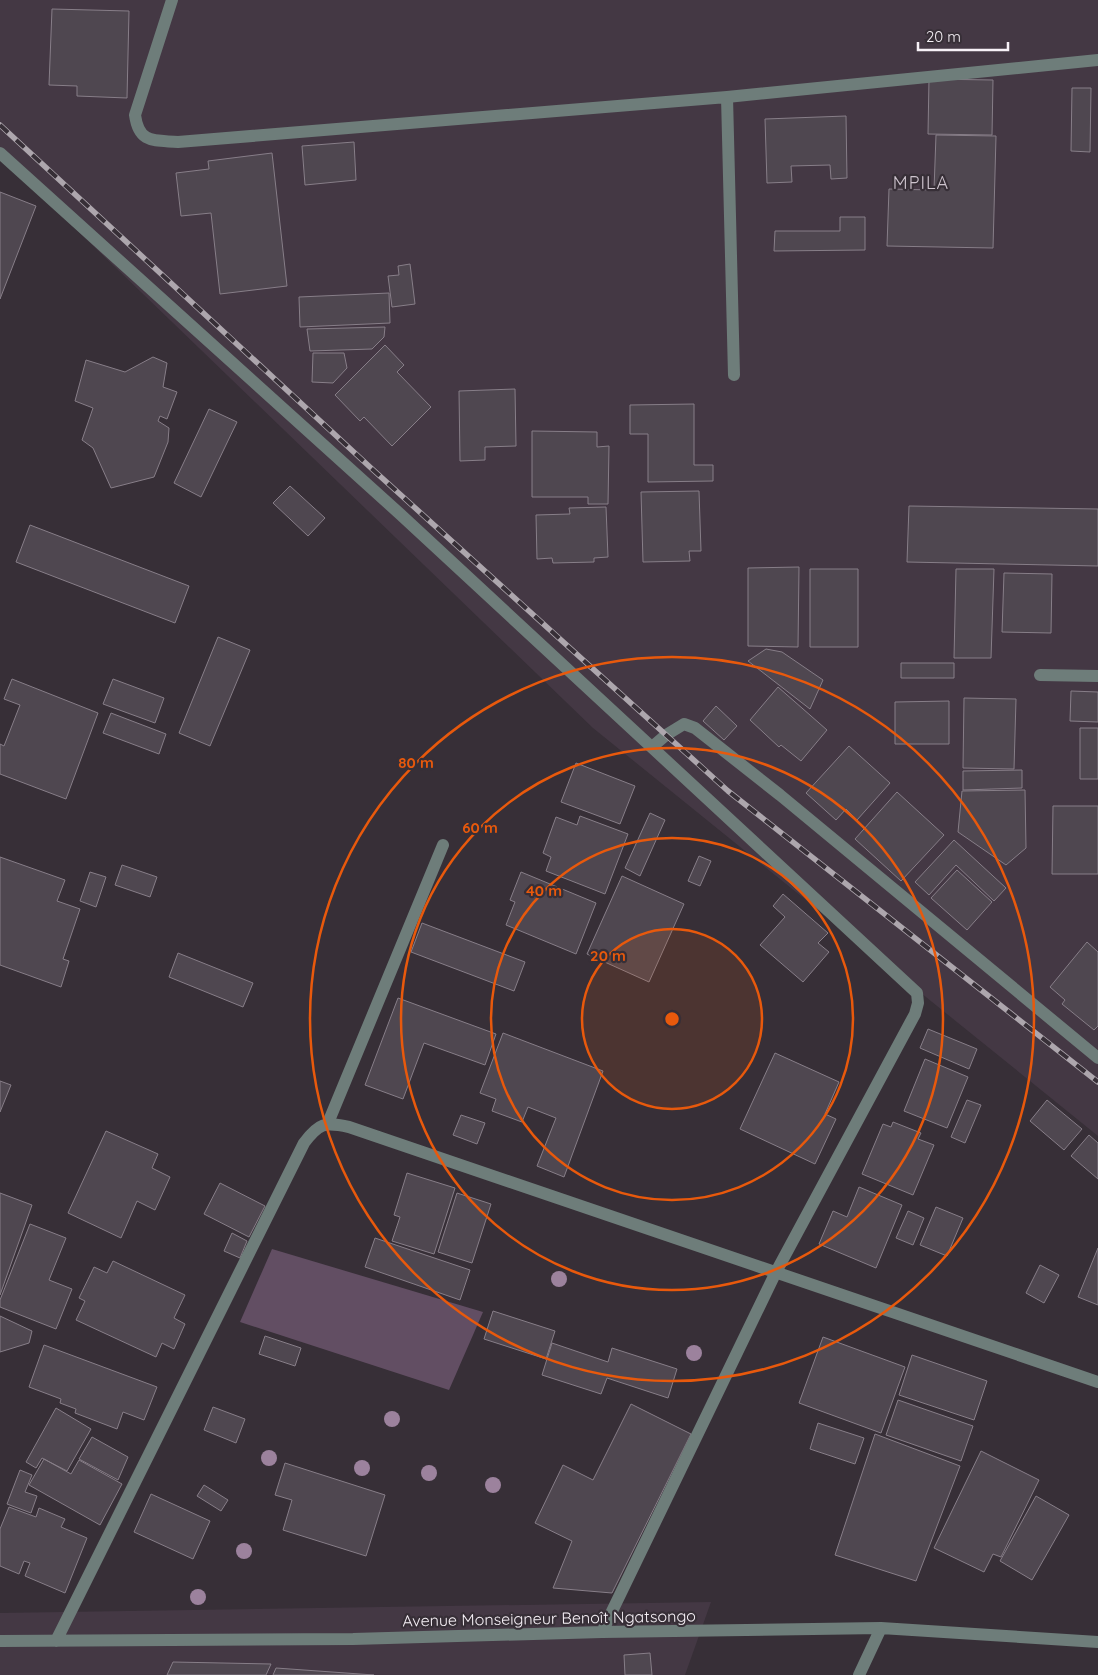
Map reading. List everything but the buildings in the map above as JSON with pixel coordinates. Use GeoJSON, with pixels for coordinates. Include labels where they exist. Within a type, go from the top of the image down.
{"type":"FeatureCollection","features":[{"type":"Feature","properties":{"kind":"street"},"geometry":{"type":"LineString","coordinates":[[172,0],[135,116],[137,130],[144,138],[157,141],[188,141],[727,97],[1098,60]]}},
{"type":"Feature","properties":{"kind":"street"},"geometry":{"type":"LineString","coordinates":[[727,97],[734,375]]}},
{"type":"Feature","properties":{"kind":"street"},"geometry":{"type":"LineString","coordinates":[[0,153],[400,514],[917,993],[918,1003],[915,1014],[776,1272],[602,1632]]}},
{"type":"Feature","properties":{"kind":"street"},"geometry":{"type":"LineString","coordinates":[[1040,675],[1098,676]]}},
{"type":"Feature","properties":{"kind":"street"},"geometry":{"type":"LineString","coordinates":[[652,746],[684,724],[695,728],[780,795],[1098,1058]]}},
{"type":"Feature","properties":{"kind":"street"},"geometry":{"type":"LineString","coordinates":[[328,1123],[443,845]]}},
{"type":"Feature","properties":{"kind":"street"},"geometry":{"type":"LineString","coordinates":[[56,1640],[304,1143],[314,1130],[328,1123],[349,1128],[1098,1382]]}},
{"type":"Feature","properties":{"kind":"street"},"geometry":{"type":"LineString","coordinates":[[859,1675],[881,1628]]}},
{"type":"Feature","properties":{"kind":"street","name":"Avenue Monseigneur Benoît Ngatsongo"},"geometry":{"type":"LineString","coordinates":[[0,1641],[354,1639],[602,1632],[881,1628],[1098,1642]]}},
{"type":"Feature","properties":{"kind":"shaded area"},"geometry":{"type":"Polygon","coordinates":[[[0,0],[1098,0],[1098,1136],[593,728],[0,156],[0,0]]]}},
{"type":"Feature","properties":{"kind":"shaded area"},"geometry":{"type":"Polygon","coordinates":[[[272,1249],[483,1312],[449,1390],[240,1322],[272,1249]]]}},
{"type":"Feature","properties":{"kind":"shaded area"},"geometry":{"type":"Polygon","coordinates":[[[711,1602],[685,1675],[0,1675],[0,1613],[711,1602]]]}},
{"type":"Feature","properties":{"kind":"railway"},"geometry":{"type":"LineString","coordinates":[[0,125],[371,468],[728,791],[1098,1082]]}},
{"type":"Feature","properties":{"kind":"district","name":"MPILA"},"geometry":{"type":"Point","coordinates":[921,183]}}]}
